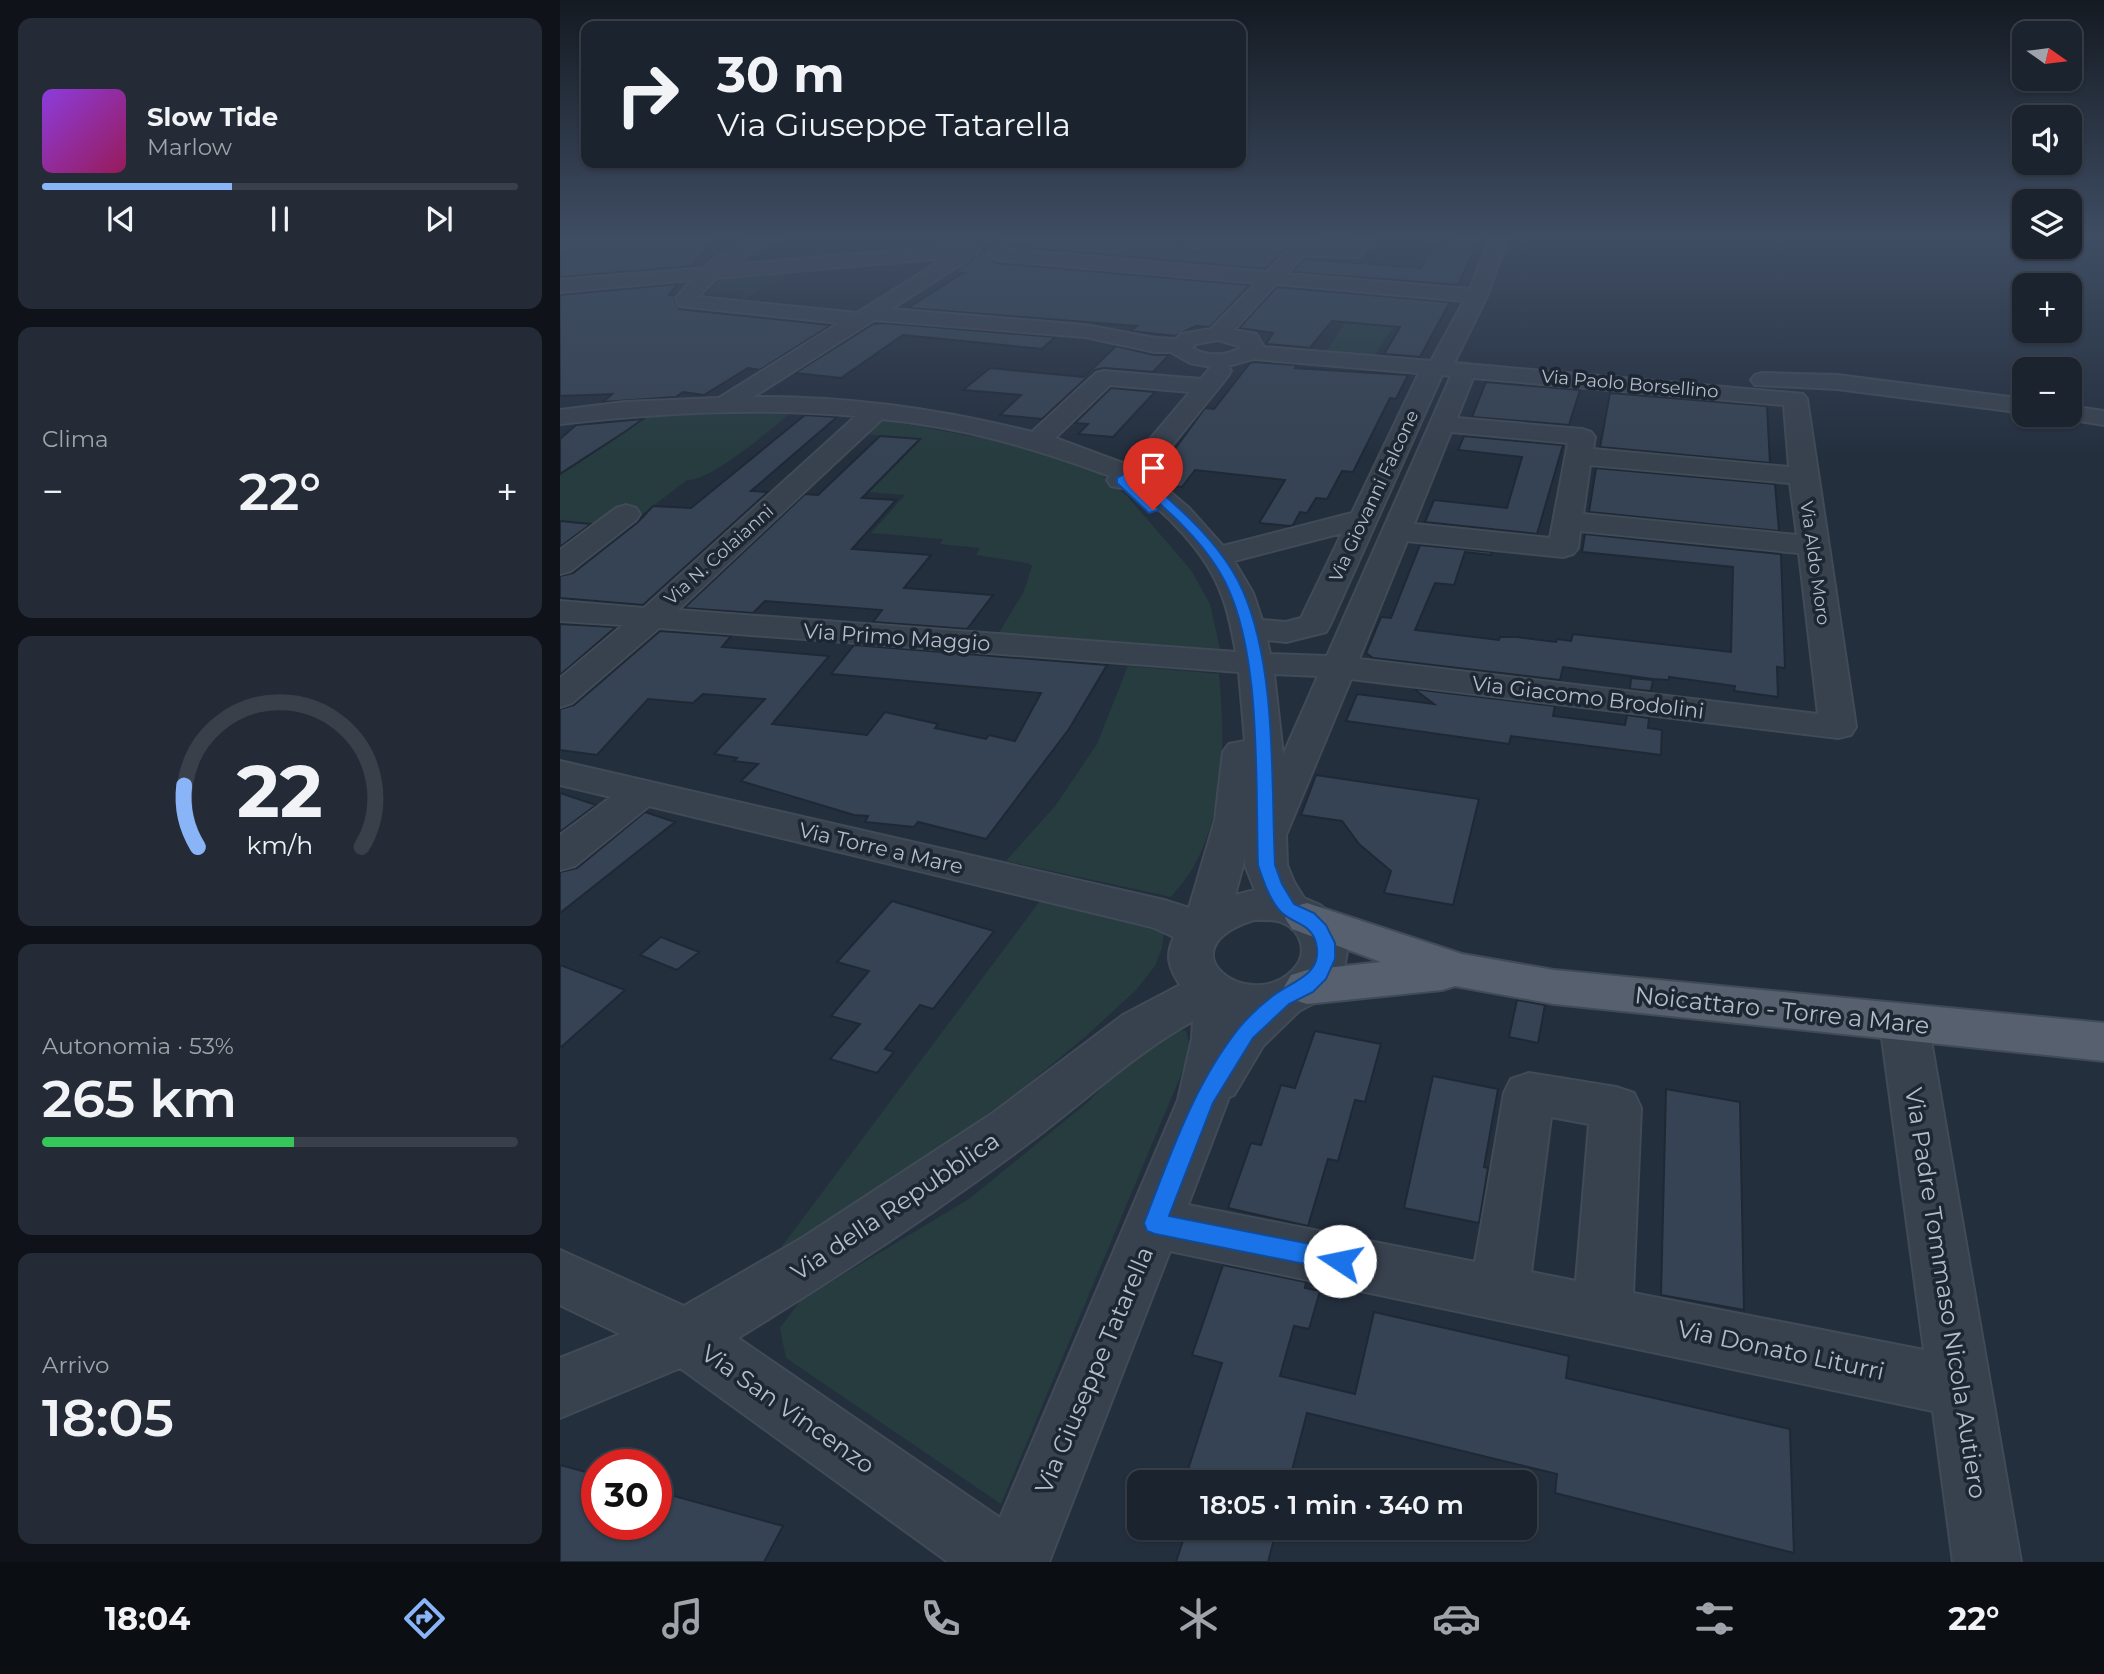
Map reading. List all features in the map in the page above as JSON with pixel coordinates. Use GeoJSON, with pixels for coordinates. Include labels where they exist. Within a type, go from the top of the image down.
{"type":"FeatureCollection","features":[{"type":"Feature","properties":{"kind":"main road","name":"Noicattaro - Torre a Mare"},"geometry":{"type":"LineString","coordinates":[[1298,913],[1387,948],[1462,971],[1554,986],[2104,1042]]}},
{"type":"Feature","properties":{"kind":"main road","name":"Noicattaro - Torre a Mare"},"geometry":{"type":"LineString","coordinates":[[1294,993],[1462,971]]}},
{"type":"Feature","properties":{"kind":"street"},"geometry":{"type":"LineString","coordinates":[[786,310],[1085,331],[1155,345],[1181,346],[1189,339],[1218,334],[1248,339],[1254,348],[1250,352],[1226,359],[1192,357],[1185,354],[1181,346]]}},
{"type":"Feature","properties":{"kind":"street"},"geometry":{"type":"LineString","coordinates":[[726,404],[874,310]]}},
{"type":"Feature","properties":{"kind":"street"},"geometry":{"type":"LineString","coordinates":[[1218,334],[1241,310]]}},
{"type":"Feature","properties":{"kind":"street","name":"Via Giovanni Falcone"},"geometry":{"type":"LineString","coordinates":[[1254,654],[1310,644],[1315,622],[1363,521],[1446,368],[1471,310]]}},
{"type":"Feature","properties":{"kind":"street","name":"Via Paolo Borsellino"},"geometry":{"type":"LineString","coordinates":[[1250,352],[1795,399]]}},
{"type":"Feature","properties":{"kind":"street"},"geometry":{"type":"LineString","coordinates":[[1119,473],[1206,386],[1226,359]]}},
{"type":"Feature","properties":{"kind":"street"},"geometry":{"type":"LineString","coordinates":[[1266,841],[1441,424],[1446,368]]}},
{"type":"Feature","properties":{"kind":"street"},"geometry":{"type":"LineString","coordinates":[[1574,380],[1588,375],[1837,382],[2012,404]]}},
{"type":"Feature","properties":{"kind":"street"},"geometry":{"type":"LineString","coordinates":[[1038,440],[1104,378],[1206,386]]}},
{"type":"Feature","properties":{"kind":"street","name":"Via Aldo Moro"},"geometry":{"type":"LineString","coordinates":[[1795,399],[1838,727]]}},
{"type":"Feature","properties":{"kind":"street"},"geometry":{"type":"LineString","coordinates":[[560,416],[599,411],[726,404],[875,412],[942,420],[1038,440],[1119,473],[1173,509],[1215,557],[1237,592],[1254,654],[1259,687],[1266,865],[1273,884],[1298,913],[1319,930],[1326,943],[1326,959],[1319,974],[1294,993],[1259,1003],[1237,1001],[1214,993],[1192,970],[1191,947],[1200,929],[1235,820],[1254,654],[1286,632],[1315,622],[1356,624]]}},
{"type":"Feature","properties":{"kind":"street","name":"Via N. Colaianni"},"geometry":{"type":"LineString","coordinates":[[560,696],[650,618],[875,412]]}},
{"type":"Feature","properties":{"kind":"street"},"geometry":{"type":"LineString","coordinates":[[2082,415],[2104,418]]}},
{"type":"Feature","properties":{"kind":"street"},"geometry":{"type":"LineString","coordinates":[[1395,531],[1563,548],[1582,437],[1441,424]]}},
{"type":"Feature","properties":{"kind":"street"},"geometry":{"type":"LineString","coordinates":[[1579,456],[1803,476]]}},
{"type":"Feature","properties":{"kind":"street"},"geometry":{"type":"LineString","coordinates":[[1119,473],[1199,562],[1213,586],[1226,624],[1254,654]]}},
{"type":"Feature","properties":{"kind":"street"},"geometry":{"type":"LineString","coordinates":[[560,565],[626,514]]}},
{"type":"Feature","properties":{"kind":"street"},"geometry":{"type":"LineString","coordinates":[[1215,557],[1363,521]]}},
{"type":"Feature","properties":{"kind":"street"},"geometry":{"type":"LineString","coordinates":[[1569,521],[1813,546]]}},
{"type":"Feature","properties":{"kind":"street","name":"Via Primo Maggio"},"geometry":{"type":"LineString","coordinates":[[560,611],[1254,654]]}},
{"type":"Feature","properties":{"kind":"street","name":"Via Giacomo Brodolini"},"geometry":{"type":"LineString","coordinates":[[1254,654],[1338,667],[1838,727]]}},
{"type":"Feature","properties":{"kind":"street","name":"Via Torre a Mare"},"geometry":{"type":"LineString","coordinates":[[560,773],[1164,915],[1200,929]]}},
{"type":"Feature","properties":{"kind":"street"},"geometry":{"type":"LineString","coordinates":[[560,856],[644,791]]}},
{"type":"Feature","properties":{"kind":"street"},"geometry":{"type":"LineString","coordinates":[[1200,929],[1235,908],[1262,905],[1298,913]]}},
{"type":"Feature","properties":{"kind":"street","name":"Via Giuseppe Tatarella"},"geometry":{"type":"LineString","coordinates":[[1015,1562],[1203,1100],[1216,1039],[1214,993]]}},
{"type":"Feature","properties":{"kind":"street","name":"Via della Repubblica"},"geometry":{"type":"LineString","coordinates":[[560,1388],[686,1337],[822,1256],[930,1186],[1008,1130],[1140,1028],[1214,993]]}},
{"type":"Feature","properties":{"kind":"street","name":"Via Giuseppe Tatarella"},"geometry":{"type":"LineString","coordinates":[[1203,1100],[1246,1032],[1294,993]]}},
{"type":"Feature","properties":{"kind":"street","name":"Via Padre Tommaso Nicola Autiero"},"geometry":{"type":"LineString","coordinates":[[1905,1023],[1987,1562]]}},
{"type":"Feature","properties":{"kind":"street"},"geometry":{"type":"LineString","coordinates":[[1499,1293],[1529,1093],[1616,1108],[1603,1314]]}},
{"type":"Feature","properties":{"kind":"street","name":"Via Donato Liturri"},"geometry":{"type":"LineString","coordinates":[[1155,1223],[1960,1387]]}},
{"type":"Feature","properties":{"kind":"street","name":"Via San Vincenzo"},"geometry":{"type":"LineString","coordinates":[[560,1276],[686,1337],[1005,1562]]}},
{"type":"Feature","properties":{"kind":"green space"},"geometry":{"type":"Polygon","coordinates":[[[1345,323],[1393,327],[1373,358],[1325,353],[1345,323]]]}},
{"type":"Feature","properties":{"kind":"green space"},"geometry":{"type":"Polygon","coordinates":[[[794,410],[726,463],[711,472],[687,480],[644,513],[611,512],[595,524],[560,521],[560,474],[653,413],[794,410]]]}},
{"type":"Feature","properties":{"kind":"green space"},"geometry":{"type":"Polygon","coordinates":[[[884,420],[1018,445],[1082,463],[1102,475],[1127,496],[1191,570],[1210,604],[1220,649],[999,633],[1024,591],[1032,566],[1028,563],[976,555],[980,548],[940,544],[943,539],[871,533],[905,495],[869,492],[922,439],[866,434],[884,420]]]}},
{"type":"Feature","properties":{"kind":"green space"},"geometry":{"type":"Polygon","coordinates":[[[1128,666],[1219,674],[1222,747],[1218,797],[1205,844],[1192,870],[1171,897],[1006,861],[1056,805],[1097,744],[1128,666]]]}},
{"type":"Feature","properties":{"kind":"green space"},"geometry":{"type":"Polygon","coordinates":[[[1040,901],[1164,930],[1162,948],[1155,966],[1136,990],[1023,1088],[880,1193],[774,1257],[1040,901]]]}},
{"type":"Feature","properties":{"kind":"green space"},"geometry":{"type":"Polygon","coordinates":[[[1174,1029],[1186,1031],[1191,1051],[1001,1504],[786,1358],[780,1328],[801,1300],[969,1199],[1088,1102],[1150,1039],[1174,1029]]]}},
{"type":"Feature","properties":{"kind":"building"},"geometry":{"type":"Polygon","coordinates":[[[560,310],[687,310],[831,325],[760,370],[748,368],[704,395],[683,392],[676,397],[603,402],[612,394],[560,396],[560,310]]]}},
{"type":"Feature","properties":{"kind":"building"},"geometry":{"type":"Polygon","coordinates":[[[932,310],[1226,310],[1210,327],[1196,326],[1175,336],[1131,331],[1137,326],[932,310]]]}},
{"type":"Feature","properties":{"kind":"building"},"geometry":{"type":"Polygon","coordinates":[[[1256,310],[1446,310],[1420,357],[1384,354],[1400,327],[1332,321],[1310,348],[1266,344],[1273,333],[1239,328],[1256,310]]]}},
{"type":"Feature","properties":{"kind":"building"},"geometry":{"type":"Polygon","coordinates":[[[873,324],[1055,337],[1042,349],[903,335],[841,378],[795,373],[873,324]]]}},
{"type":"Feature","properties":{"kind":"building"},"geometry":{"type":"Polygon","coordinates":[[[1116,346],[1154,355],[1169,355],[1153,372],[1104,368],[1095,370],[1042,419],[1000,415],[1021,395],[963,390],[990,368],[1084,377],[1116,346]]]}},
{"type":"Feature","properties":{"kind":"building"},"geometry":{"type":"Polygon","coordinates":[[[1253,362],[1297,365],[1295,368],[1408,375],[1396,399],[1390,398],[1353,472],[1342,471],[1327,499],[1316,498],[1307,513],[1300,512],[1290,526],[1259,523],[1285,480],[1195,470],[1182,487],[1167,486],[1155,476],[1205,408],[1214,409],[1253,362]]]}},
{"type":"Feature","properties":{"kind":"building"},"geometry":{"type":"Polygon","coordinates":[[[1486,382],[1580,390],[1569,425],[1472,417],[1486,382]]]}},
{"type":"Feature","properties":{"kind":"building"},"geometry":{"type":"Polygon","coordinates":[[[1111,388],[1155,392],[1113,437],[1078,434],[1088,424],[1075,423],[1111,388]]]}},
{"type":"Feature","properties":{"kind":"building"},"geometry":{"type":"Polygon","coordinates":[[[1610,393],[1767,406],[1770,463],[1600,447],[1610,393]]]}},
{"type":"Feature","properties":{"kind":"building"},"geometry":{"type":"Polygon","coordinates":[[[805,415],[837,417],[751,491],[768,492],[643,605],[560,598],[560,576],[573,573],[638,522],[653,506],[691,508],[805,415]]]}},
{"type":"Feature","properties":{"kind":"building"},"geometry":{"type":"Polygon","coordinates":[[[643,419],[560,474],[560,439],[576,425],[643,419]]]}},
{"type":"Feature","properties":{"kind":"building"},"geometry":{"type":"Polygon","coordinates":[[[880,436],[920,439],[862,498],[896,500],[852,549],[931,555],[904,588],[993,595],[967,629],[873,622],[882,610],[765,601],[753,613],[684,608],[805,494],[818,495],[880,436]]]}},
{"type":"Feature","properties":{"kind":"building"},"geometry":{"type":"Polygon","coordinates":[[[1464,436],[1563,445],[1537,534],[1425,522],[1434,500],[1507,508],[1522,457],[1458,450],[1464,436]]]}},
{"type":"Feature","properties":{"kind":"building"},"geometry":{"type":"Polygon","coordinates":[[[1596,468],[1775,484],[1779,531],[1589,512],[1596,468]]]}},
{"type":"Feature","properties":{"kind":"building"},"geometry":{"type":"Polygon","coordinates":[[[560,521],[591,524],[560,547],[560,521]]]}},
{"type":"Feature","properties":{"kind":"building"},"geometry":{"type":"Polygon","coordinates":[[[1585,534],[1781,554],[1785,668],[1777,667],[1778,697],[1734,691],[1735,686],[1669,677],[1669,680],[1653,679],[1563,667],[1560,680],[1373,658],[1366,653],[1381,617],[1391,618],[1420,545],[1492,552],[1491,555],[1465,552],[1454,585],[1435,583],[1415,630],[1499,640],[1500,637],[1517,637],[1556,642],[1557,639],[1571,641],[1573,634],[1731,652],[1733,567],[1582,552],[1585,534]]]}},
{"type":"Feature","properties":{"kind":"building"},"geometry":{"type":"Polygon","coordinates":[[[560,624],[616,627],[560,675],[560,624]]]}},
{"type":"Feature","properties":{"kind":"building"},"geometry":{"type":"Polygon","coordinates":[[[660,631],[731,636],[722,647],[829,656],[772,724],[867,735],[885,712],[938,724],[935,728],[986,739],[989,735],[1015,741],[1041,693],[831,674],[854,645],[1107,665],[1069,729],[986,839],[918,822],[914,827],[865,822],[868,816],[854,815],[741,781],[758,764],[734,761],[737,758],[714,754],[765,699],[703,694],[693,703],[648,699],[597,755],[560,750],[560,709],[574,705],[660,631]]]}},
{"type":"Feature","properties":{"kind":"building"},"geometry":{"type":"Polygon","coordinates":[[[1631,678],[1653,680],[1651,691],[1630,689],[1631,678]]]}},
{"type":"Feature","properties":{"kind":"building"},"geometry":{"type":"Polygon","coordinates":[[[1414,689],[1555,706],[1553,716],[1625,725],[1627,715],[1649,718],[1648,728],[1662,730],[1661,755],[1511,736],[1509,744],[1346,721],[1357,694],[1434,704],[1414,689]]]}},
{"type":"Feature","properties":{"kind":"building"},"geometry":{"type":"Polygon","coordinates":[[[1316,775],[1479,799],[1453,905],[1384,893],[1391,871],[1359,844],[1342,821],[1301,815],[1316,775]]]}},
{"type":"Feature","properties":{"kind":"building"},"geometry":{"type":"Polygon","coordinates":[[[560,793],[596,805],[560,832],[560,793]]]}},
{"type":"Feature","properties":{"kind":"building"},"geometry":{"type":"Polygon","coordinates":[[[645,812],[675,822],[560,913],[560,872],[577,868],[645,812]]]}},
{"type":"Feature","properties":{"kind":"building"},"geometry":{"type":"Polygon","coordinates":[[[892,901],[994,931],[933,1009],[920,1005],[885,1049],[894,1052],[877,1073],[830,1059],[860,1024],[831,1016],[869,971],[837,962],[892,901]]]}},
{"type":"Feature","properties":{"kind":"building"},"geometry":{"type":"Polygon","coordinates":[[[661,937],[699,952],[677,970],[640,955],[661,937]]]}},
{"type":"Feature","properties":{"kind":"building"},"geometry":{"type":"Polygon","coordinates":[[[560,965],[625,990],[560,1048],[560,965]]]}},
{"type":"Feature","properties":{"kind":"building"},"geometry":{"type":"Polygon","coordinates":[[[1517,1000],[1545,1005],[1538,1043],[1509,1037],[1517,1000]]]}},
{"type":"Feature","properties":{"kind":"building"},"geometry":{"type":"Polygon","coordinates":[[[1315,1031],[1381,1044],[1365,1102],[1355,1100],[1338,1161],[1328,1159],[1308,1226],[1228,1208],[1251,1143],[1261,1145],[1281,1085],[1295,1088],[1315,1031]]]}},
{"type":"Feature","properties":{"kind":"building"},"geometry":{"type":"Polygon","coordinates":[[[1433,1076],[1498,1089],[1484,1167],[1488,1168],[1479,1223],[1404,1208],[1433,1076]]]}},
{"type":"Feature","properties":{"kind":"building"},"geometry":{"type":"Polygon","coordinates":[[[1666,1089],[1740,1102],[1744,1310],[1661,1295],[1666,1089]]]}},
{"type":"Feature","properties":{"kind":"building"},"geometry":{"type":"Polygon","coordinates":[[[1223,1265],[1306,1282],[1305,1288],[1320,1291],[1309,1329],[1294,1326],[1280,1376],[1355,1394],[1374,1312],[1569,1356],[1566,1378],[1790,1429],[1794,1553],[1555,1493],[1557,1474],[1307,1413],[1292,1470],[1188,1470],[1222,1363],[1192,1355],[1223,1265]]]}},
{"type":"Feature","properties":{"kind":"building"},"geometry":{"type":"Polygon","coordinates":[[[560,1465],[581,1471],[581,1540],[672,1540],[672,1495],[783,1526],[764,1562],[560,1562],[560,1465]]]}},
{"type":"Feature","properties":{"kind":"building"},"geometry":{"type":"Polygon","coordinates":[[[1183,1540],[1274,1540],[1268,1562],[1176,1562],[1183,1540]]]}},
{"type":"Feature","properties":{"kind":"route"},"geometry":{"type":"LineString","coordinates":[[1153,510],[1121,480],[1130,475],[1139,480],[1173,509],[1225,569],[1237,592],[1251,640],[1259,687],[1266,865],[1273,884],[1288,908],[1307,918],[1319,930],[1326,943],[1326,959],[1319,974],[1307,987],[1282,999],[1246,1032],[1203,1100],[1155,1223],[1340,1261]]}}]}
